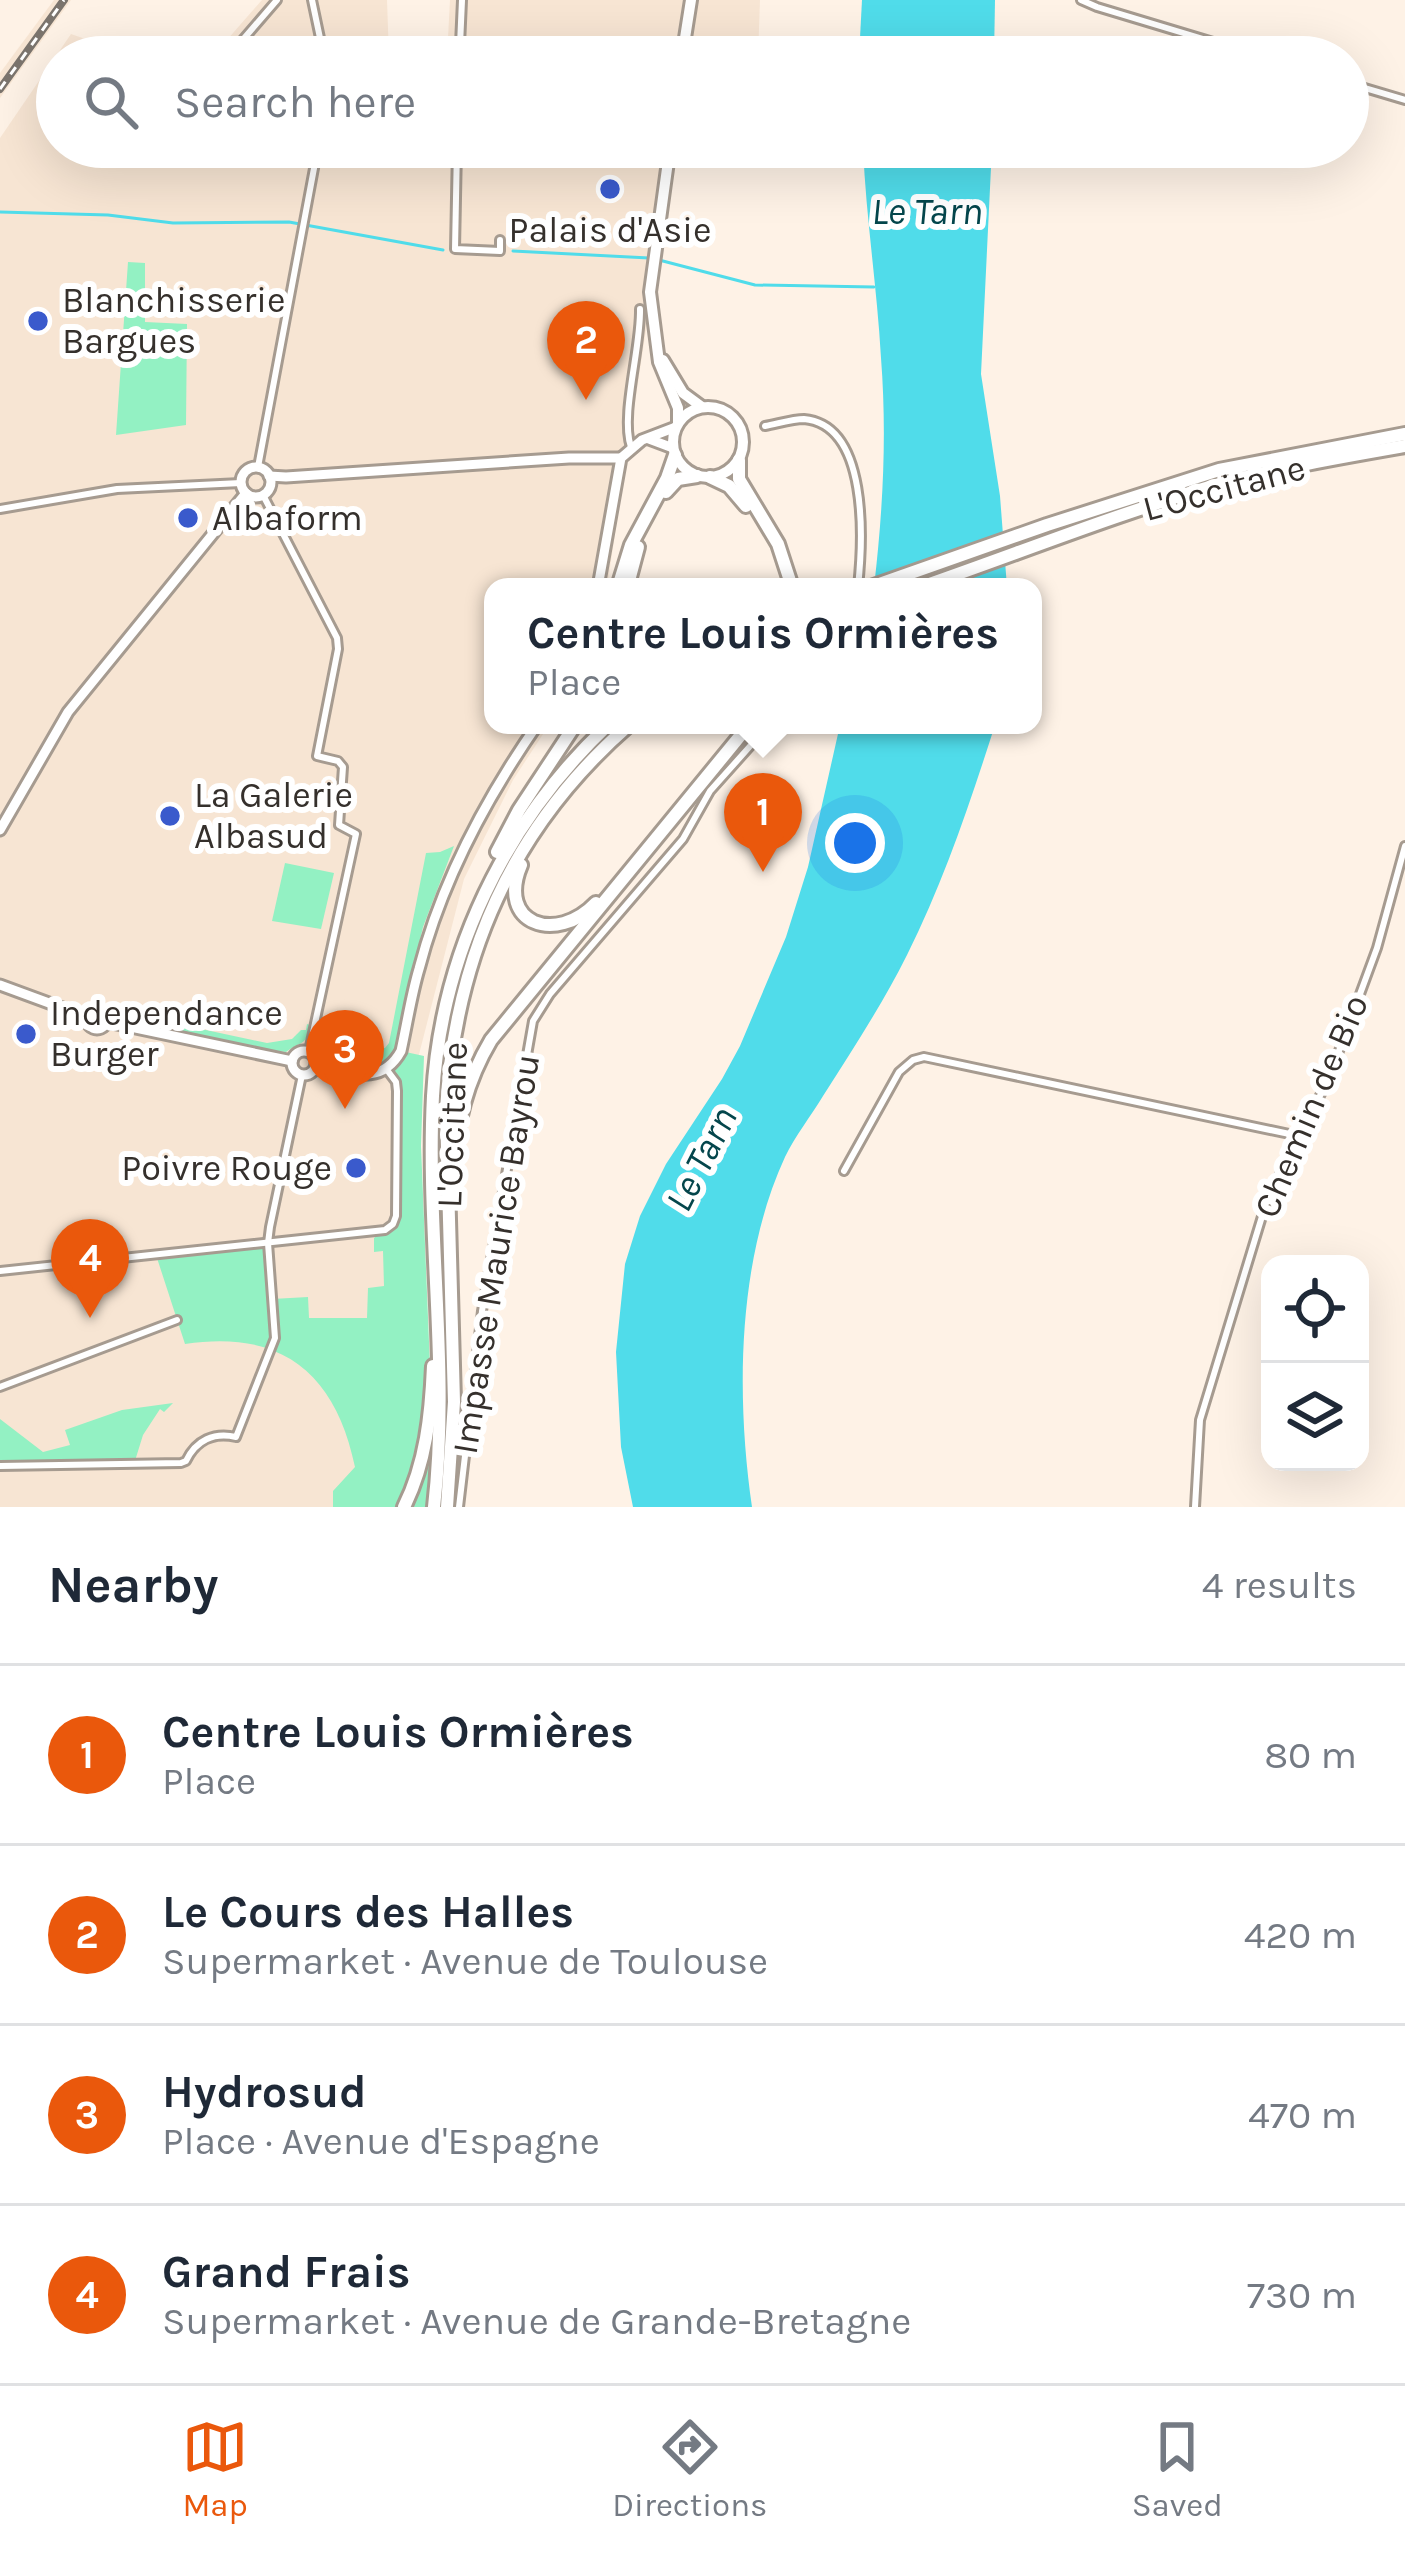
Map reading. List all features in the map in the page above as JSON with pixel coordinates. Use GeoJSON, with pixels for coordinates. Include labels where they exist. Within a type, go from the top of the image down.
{"type":"FeatureCollection","features":[{"type":"Feature","properties":{"kind":"highway","name":"L'Occitane"},"geometry":{"type":"LineString","coordinates":[[897,578],[1219,470],[1405,434]]}},
{"type":"Feature","properties":{"kind":"highway","name":"L'Occitane"},"geometry":{"type":"LineString","coordinates":[[946,578],[1220,484],[1405,446]]}},
{"type":"Feature","properties":{"kind":"highway"},"geometry":{"type":"LineString","coordinates":[[621,578],[631,545],[667,478],[674,452]]}},
{"type":"Feature","properties":{"kind":"highway"},"geometry":{"type":"LineString","coordinates":[[739,460],[739,479],[778,544],[786,578]]}},
{"type":"Feature","properties":{"kind":"highway"},"geometry":{"type":"LineString","coordinates":[[632,578],[639,545],[667,489],[678,479],[703,476],[729,486],[748,509],[784,578]]}},
{"type":"Feature","properties":{"kind":"highway"},"geometry":{"type":"LineString","coordinates":[[469,926],[493,858],[569,734]]}},
{"type":"Feature","properties":{"kind":"highway","name":"L'Occitane"},"geometry":{"type":"LineString","coordinates":[[434,1507],[441,1395],[432,1144],[442,1020],[469,926],[488,884],[534,808],[599,734]]}},
{"type":"Feature","properties":{"kind":"highway","name":"L'Occitane"},"geometry":{"type":"LineString","coordinates":[[447,1507],[454,1402],[445,1151],[452,1035],[467,971],[503,881],[540,822],[620,734]]}},
{"type":"Feature","properties":{"kind":"highway"},"geometry":{"type":"LineString","coordinates":[[585,767],[515,878],[520,908],[527,917],[549,927],[574,921],[594,905],[736,734]]}},
{"type":"Feature","properties":{"kind":"highway"},"geometry":{"type":"LineString","coordinates":[[450,1252],[456,1137],[465,1096],[481,1058],[502,1024],[605,904],[737,734]]}},
{"type":"Feature","properties":{"kind":"highway"},"geometry":{"type":"LineString","coordinates":[[404,1507],[418,1473],[431,1414],[436,1238]]}},
{"type":"Feature","properties":{"kind":"main road"},"geometry":{"type":"LineString","coordinates":[[685,36],[691,0]]}},
{"type":"Feature","properties":{"kind":"main road"},"geometry":{"type":"LineString","coordinates":[[667,168],[652,268],[651,317],[662,374],[678,408],[674,452],[683,468],[703,476],[724,474],[739,460],[743,437],[737,422],[722,409],[702,407],[688,412],[677,425]]}},
{"type":"Feature","properties":{"kind":"main road"},"geometry":{"type":"LineString","coordinates":[[656,345],[683,393],[702,407]]}},
{"type":"Feature","properties":{"kind":"street"},"geometry":{"type":"LineString","coordinates":[[245,36],[277,0]]}},
{"type":"Feature","properties":{"kind":"street"},"geometry":{"type":"LineString","coordinates":[[312,0],[320,36]]}},
{"type":"Feature","properties":{"kind":"street"},"geometry":{"type":"LineString","coordinates":[[460,36],[462,0]]}},
{"type":"Feature","properties":{"kind":"street"},"geometry":{"type":"LineString","coordinates":[[1081,0],[1191,36]]}},
{"type":"Feature","properties":{"kind":"street"},"geometry":{"type":"LineString","coordinates":[[1369,89],[1405,100]]}},
{"type":"Feature","properties":{"kind":"street"},"geometry":{"type":"LineString","coordinates":[[258,467],[314,168]]}},
{"type":"Feature","properties":{"kind":"street"},"geometry":{"type":"LineString","coordinates":[[457,168],[455,249],[500,251],[500,240]]}},
{"type":"Feature","properties":{"kind":"street"},"geometry":{"type":"LineString","coordinates":[[631,447],[626,429],[640,309]]}},
{"type":"Feature","properties":{"kind":"street"},"geometry":{"type":"LineString","coordinates":[[765,426],[803,419],[843,439],[856,485],[862,549],[859,578]]}},
{"type":"Feature","properties":{"kind":"street"},"geometry":{"type":"LineString","coordinates":[[600,578],[621,458],[631,447],[677,425]]}},
{"type":"Feature","properties":{"kind":"street"},"geometry":{"type":"LineString","coordinates":[[649,439],[674,452]]}},
{"type":"Feature","properties":{"kind":"street"},"geometry":{"type":"LineString","coordinates":[[258,467],[269,476],[286,477],[621,458]]}},
{"type":"Feature","properties":{"kind":"street"},"geometry":{"type":"LineString","coordinates":[[0,830],[68,712],[243,488],[245,471],[258,467]]}},
{"type":"Feature","properties":{"kind":"street"},"geometry":{"type":"LineString","coordinates":[[0,508],[116,489],[243,488],[254,497],[269,489],[269,476]]}},
{"type":"Feature","properties":{"kind":"street"},"geometry":{"type":"LineString","coordinates":[[263,495],[337,638],[317,756],[344,767],[339,825],[356,834],[309,1052]]}},
{"type":"Feature","properties":{"kind":"street"},"geometry":{"type":"LineString","coordinates":[[316,1065],[375,1075],[395,1063],[436,914],[470,832],[531,734]]}},
{"type":"Feature","properties":{"kind":"street","name":"Impasse Maurice Bayrou"},"geometry":{"type":"LineString","coordinates":[[459,1507],[482,1311],[533,1022],[550,994],[683,839],[710,791],[762,734]]}},
{"type":"Feature","properties":{"kind":"street","name":"Chemin de Bio"},"geometry":{"type":"LineString","coordinates":[[1195,1507],[1200,1420],[1267,1200],[1329,1078],[1375,953],[1405,846]]}},
{"type":"Feature","properties":{"kind":"street"},"geometry":{"type":"LineString","coordinates":[[4,988],[87,1017],[99,1009],[107,1022],[292,1061]]}},
{"type":"Feature","properties":{"kind":"street"},"geometry":{"type":"LineString","coordinates":[[298,1052],[309,1052],[316,1065],[313,1072],[302,1075],[292,1061],[298,1052]]}},
{"type":"Feature","properties":{"kind":"street"},"geometry":{"type":"LineString","coordinates":[[844,1171],[899,1072],[924,1057],[1299,1136]]}},
{"type":"Feature","properties":{"kind":"street"},"geometry":{"type":"LineString","coordinates":[[0,1271],[376,1233],[393,1224],[396,1216],[398,1090],[387,1070]]}},
{"type":"Feature","properties":{"kind":"street"},"geometry":{"type":"LineString","coordinates":[[0,1466],[181,1463],[202,1441],[219,1435],[236,1437],[275,1337],[268,1243],[302,1075]]}},
{"type":"Feature","properties":{"kind":"street"},"geometry":{"type":"LineString","coordinates":[[0,1388],[177,1319]]}},
{"type":"Feature","properties":{"kind":"shaded area"},"geometry":{"type":"Polygon","coordinates":[[[54,0],[71,0],[45,36],[36,36],[36,48],[0,98],[0,73],[54,0]]]}},
{"type":"Feature","properties":{"kind":"shaded area"},"geometry":{"type":"Polygon","coordinates":[[[262,0],[387,0],[388,36],[230,36],[262,0]]]}},
{"type":"Feature","properties":{"kind":"shaded area"},"geometry":{"type":"Polygon","coordinates":[[[450,0],[760,0],[759,36],[448,36],[450,0]]]}},
{"type":"Feature","properties":{"kind":"shaded area"},"geometry":{"type":"Polygon","coordinates":[[[36,85],[36,168],[675,168],[608,578],[484,578],[484,734],[543,734],[513,780],[464,879],[415,1070],[387,1507],[0,1507],[0,138],[36,85]]]}},
{"type":"Feature","properties":{"kind":"green space"},"geometry":{"type":"Polygon","coordinates":[[[128,262],[145,263],[145,322],[187,324],[186,425],[116,435],[128,262]]]}},
{"type":"Feature","properties":{"kind":"green space"},"geometry":{"type":"Polygon","coordinates":[[[454,846],[423,927],[394,1054],[372,1068],[327,1063],[319,1050],[323,1045],[385,1048],[389,1043],[426,853],[454,846]]]}},
{"type":"Feature","properties":{"kind":"green space"},"geometry":{"type":"Polygon","coordinates":[[[285,863],[334,873],[321,929],[272,921],[285,863]]]}},
{"type":"Feature","properties":{"kind":"green space"},"geometry":{"type":"Polygon","coordinates":[[[117,1002],[136,1015],[267,1043],[292,1039],[310,1025],[302,1042],[286,1052],[277,1051],[119,1019],[112,1007],[117,1002]]]}},
{"type":"Feature","properties":{"kind":"green space"},"geometry":{"type":"Polygon","coordinates":[[[401,1051],[424,1056],[421,1146],[433,1440],[426,1507],[333,1507],[333,1491],[355,1467],[334,1406],[318,1383],[299,1365],[250,1344],[185,1344],[156,1255],[268,1243],[272,1299],[308,1297],[309,1318],[367,1318],[368,1288],[384,1286],[383,1251],[374,1252],[374,1238],[393,1224],[397,1091],[387,1070],[401,1051]]]}},
{"type":"Feature","properties":{"kind":"green space"},"geometry":{"type":"Polygon","coordinates":[[[173,1403],[164,1412],[160,1409],[143,1435],[134,1464],[0,1466],[0,1419],[43,1452],[70,1445],[65,1430],[122,1410],[173,1403]]]}},
{"type":"Feature","properties":{"kind":"water"},"geometry":{"type":"Polygon","coordinates":[[[862,0],[995,0],[994,36],[860,36],[862,0]]]}},
{"type":"Feature","properties":{"kind":"water","name":"Le Tarn"},"geometry":{"type":"Polygon","coordinates":[[[865,168],[991,168],[981,374],[1000,496],[1006,578],[875,578],[884,415],[865,168]]]}},
{"type":"Feature","properties":{"kind":"water","name":"Le Tarn"},"geometry":{"type":"Polygon","coordinates":[[[838,734],[992,734],[956,842],[898,973],[789,1149],[769,1197],[757,1240],[744,1329],[744,1420],[752,1507],[633,1507],[621,1447],[616,1352],[625,1264],[640,1216],[666,1164],[740,1046],[786,937],[808,867],[838,734]]]}},
{"type":"Feature","properties":{"kind":"waterway"},"geometry":{"type":"LineString","coordinates":[[0,212],[108,215],[173,223],[289,222],[443,250]]}},
{"type":"Feature","properties":{"kind":"waterway"},"geometry":{"type":"LineString","coordinates":[[513,251],[649,258]]}},
{"type":"Feature","properties":{"kind":"waterway"},"geometry":{"type":"LineString","coordinates":[[659,260],[755,285],[874,287]]}},
{"type":"Feature","properties":{"kind":"railway"},"geometry":{"type":"LineString","coordinates":[[38,36],[64,0]]}},
{"type":"Feature","properties":{"kind":"railway"},"geometry":{"type":"LineString","coordinates":[[0,89],[36,39]]}},
{"type":"Feature","properties":{"kind":"place","name":"Palais d'Asie"},"geometry":{"type":"Point","coordinates":[610,189]}},
{"type":"Feature","properties":{"kind":"place","name":"Blanchisserie Bargues"},"geometry":{"type":"Point","coordinates":[38,321]}},
{"type":"Feature","properties":{"kind":"place","name":"Le Cours des Halles"},"geometry":{"type":"Point","coordinates":[586,400]}},
{"type":"Feature","properties":{"kind":"place","name":"Albaform"},"geometry":{"type":"Point","coordinates":[188,518]}},
{"type":"Feature","properties":{"kind":"place","name":"La Galerie Albasud"},"geometry":{"type":"Point","coordinates":[170,816]}},
{"type":"Feature","properties":{"kind":"place","name":"Centre Louis Ormières"},"geometry":{"type":"Point","coordinates":[763,872]}},
{"type":"Feature","properties":{"kind":"place","name":"Independance Burger"},"geometry":{"type":"Point","coordinates":[26,1034]}},
{"type":"Feature","properties":{"kind":"place","name":"Hydrosud"},"geometry":{"type":"Point","coordinates":[345,1109]}},
{"type":"Feature","properties":{"kind":"place","name":"Poivre Rouge"},"geometry":{"type":"Point","coordinates":[356,1168]}},
{"type":"Feature","properties":{"kind":"place","name":"Grand Frais"},"geometry":{"type":"Point","coordinates":[90,1318]}}]}
